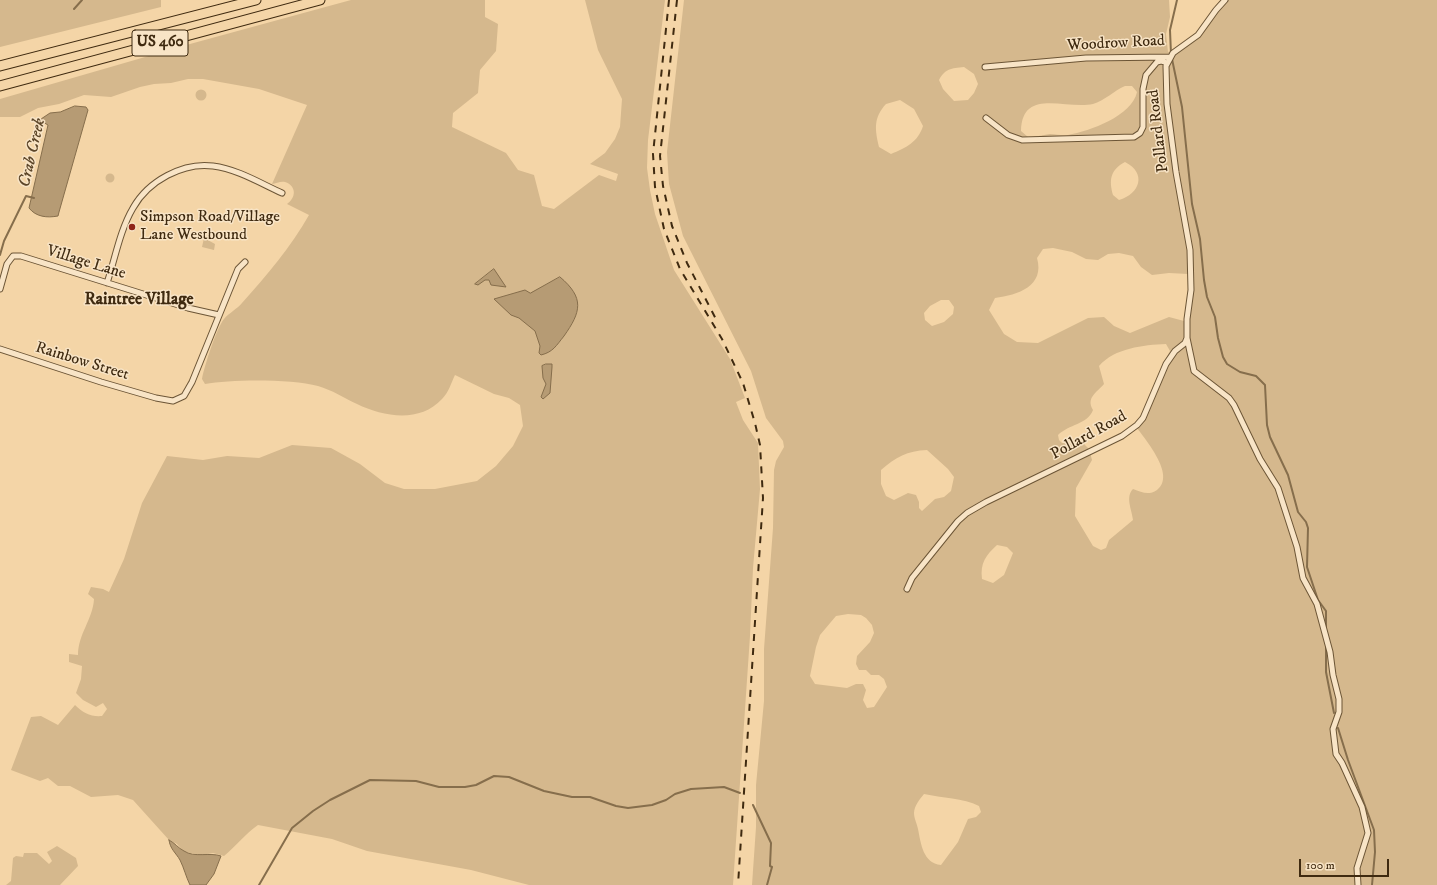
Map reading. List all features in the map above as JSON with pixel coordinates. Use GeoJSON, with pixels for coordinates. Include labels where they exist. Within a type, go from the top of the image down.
{"type":"FeatureCollection","features":[{"type":"Feature","properties":{"kind":"highway","name":"US 460"},"geometry":{"type":"LineString","coordinates":[[0,66],[256,0]]}},
{"type":"Feature","properties":{"kind":"highway","name":"US 460"},"geometry":{"type":"LineString","coordinates":[[0,86],[320,0]]}},
{"type":"Feature","properties":{"kind":"street","name":"Woodrow Road"},"geometry":{"type":"LineString","coordinates":[[985,68],[1086,58],[1170,57],[1198,35],[1225,0]]}},
{"type":"Feature","properties":{"kind":"street","name":"Pollard Road"},"geometry":{"type":"LineString","coordinates":[[907,589],[912,578],[958,521],[967,513],[986,502],[1122,436],[1137,425],[1148,411],[1166,364],[1175,351],[1185,343],[1187,338],[1190,290],[1190,250],[1167,104],[1165,75],[1167,63],[1170,57]]}},
{"type":"Feature","properties":{"kind":"street"},"geometry":{"type":"LineString","coordinates":[[986,118],[1008,135],[1022,140],[1134,136],[1140,133],[1143,127],[1143,89],[1146,75],[1157,62],[1161,61],[1167,63]]}},
{"type":"Feature","properties":{"kind":"street"},"geometry":{"type":"LineString","coordinates":[[107,283],[123,232],[133,208],[145,192],[160,180],[178,170],[199,166],[214,166],[232,171],[282,193]]}},
{"type":"Feature","properties":{"kind":"street","name":"Village Lane"},"geometry":{"type":"LineString","coordinates":[[0,289],[7,264],[13,256],[21,256],[188,308],[219,314]]}},
{"type":"Feature","properties":{"kind":"street"},"geometry":{"type":"LineString","coordinates":[[219,314],[238,269],[245,262]]}},
{"type":"Feature","properties":{"kind":"street","name":"Rainbow Street"},"geometry":{"type":"LineString","coordinates":[[0,349],[156,398],[173,401],[184,396],[192,382],[219,314]]}},
{"type":"Feature","properties":{"kind":"street"},"geometry":{"type":"LineString","coordinates":[[1187,338],[1194,371],[1229,398],[1234,405],[1260,460],[1273,479],[1297,547],[1303,578],[1317,604],[1330,652],[1333,675],[1339,699],[1339,712],[1333,729],[1336,754],[1342,763],[1362,807],[1368,833],[1357,868],[1358,885]]}},
{"type":"Feature","properties":{"kind":"shaded area"},"geometry":{"type":"Polygon","coordinates":[[[0,0],[161,0],[161,7],[0,47],[0,0]]]}},
{"type":"Feature","properties":{"kind":"shaded area"},"geometry":{"type":"Polygon","coordinates":[[[351,0],[485,0],[485,17],[498,24],[496,51],[480,70],[478,93],[453,113],[452,127],[506,153],[518,170],[534,175],[542,206],[554,209],[599,175],[616,181],[618,174],[590,164],[605,153],[615,139],[620,127],[622,99],[598,50],[585,0],[665,0],[648,140],[647,168],[655,214],[674,270],[730,359],[745,398],[736,402],[743,420],[758,443],[760,489],[753,568],[750,636],[733,885],[529,885],[471,870],[367,851],[332,839],[258,825],[224,856],[213,853],[203,855],[184,852],[177,844],[169,840],[133,800],[118,795],[91,797],[70,786],[58,786],[48,778],[40,781],[11,770],[31,717],[41,716],[58,725],[75,705],[84,712],[94,716],[102,716],[107,709],[103,703],[96,707],[83,700],[76,693],[81,679],[82,666],[69,662],[69,654],[78,655],[80,640],[93,606],[94,599],[88,594],[91,587],[103,589],[109,592],[124,559],[142,503],[167,456],[203,460],[227,456],[259,458],[292,445],[331,448],[360,464],[385,483],[404,489],[435,489],[477,481],[496,466],[513,446],[523,426],[520,405],[509,398],[494,394],[455,375],[450,387],[442,399],[433,407],[413,415],[390,414],[368,409],[328,390],[307,384],[262,380],[230,381],[205,384],[202,379],[203,373],[221,323],[240,305],[269,271],[286,250],[309,215],[287,204],[292,199],[294,192],[292,186],[285,182],[272,184],[307,105],[259,89],[203,79],[188,79],[140,87],[111,97],[84,95],[59,104],[38,108],[20,117],[0,117],[0,99],[190,44],[351,0]]]}},
{"type":"Feature","properties":{"kind":"shaded area"},"geometry":{"type":"Polygon","coordinates":[[[684,0],[1169,0],[1170,17],[1166,34],[1168,52],[1172,51],[1197,32],[1222,0],[1437,0],[1437,885],[752,885],[756,827],[756,785],[764,701],[764,649],[773,528],[774,470],[776,461],[784,447],[783,441],[766,418],[751,371],[683,236],[669,184],[667,152],[684,0]],[[964,67],[946,71],[939,80],[943,89],[954,101],[968,100],[974,93],[978,84],[974,74],[964,67]],[[1125,86],[1093,104],[1082,105],[1047,103],[1037,105],[1029,109],[1023,117],[1021,131],[1028,137],[1050,134],[1066,135],[1087,130],[1119,115],[1134,101],[1137,92],[1132,86],[1125,86]],[[900,100],[886,104],[882,109],[876,124],[879,147],[891,154],[911,144],[921,132],[923,126],[914,109],[900,100]],[[1125,162],[1116,168],[1111,185],[1113,195],[1119,200],[1132,193],[1138,183],[1138,177],[1132,167],[1125,162]],[[1053,248],[1043,249],[1037,258],[1037,276],[1033,282],[1021,291],[1004,297],[995,298],[989,310],[1004,334],[1017,342],[1038,343],[1088,318],[1104,317],[1114,326],[1130,333],[1169,317],[1184,321],[1188,293],[1188,274],[1169,273],[1152,275],[1141,267],[1133,256],[1119,253],[1108,254],[1098,260],[1086,259],[1072,252],[1053,248]],[[941,300],[930,306],[924,313],[925,320],[932,326],[944,322],[953,314],[954,307],[949,300],[941,300]],[[1166,344],[1121,351],[1113,355],[1099,366],[1104,384],[1091,399],[1091,406],[1093,410],[1087,419],[1062,431],[1058,435],[1059,440],[1062,443],[1084,444],[1089,449],[1092,460],[1076,488],[1075,516],[1093,546],[1101,550],[1106,548],[1109,540],[1133,520],[1129,496],[1133,489],[1145,493],[1151,493],[1157,490],[1162,483],[1163,475],[1157,457],[1134,424],[1146,407],[1170,351],[1166,344]],[[927,450],[908,453],[897,458],[881,470],[881,484],[886,496],[894,500],[908,493],[916,495],[919,502],[919,508],[922,511],[935,499],[944,497],[951,491],[954,477],[948,469],[927,450]],[[997,545],[985,560],[982,568],[982,579],[993,583],[1004,575],[1013,553],[1007,547],[997,545]],[[848,614],[836,616],[820,635],[810,676],[815,684],[847,688],[856,684],[863,684],[866,690],[863,700],[867,708],[874,707],[887,687],[884,679],[879,675],[871,675],[866,670],[859,670],[856,664],[857,656],[870,642],[874,633],[872,625],[866,618],[861,615],[848,614]],[[924,794],[914,810],[914,817],[922,846],[930,861],[941,865],[958,842],[968,819],[976,817],[981,812],[979,806],[966,801],[924,794]]]}},
{"type":"Feature","properties":{"kind":"shaded area"},"geometry":{"type":"Polygon","coordinates":[[[201,89],[205,91],[207,95],[205,99],[201,101],[197,99],[195,95],[197,91],[201,89]]]}},
{"type":"Feature","properties":{"kind":"shaded area"},"geometry":{"type":"Polygon","coordinates":[[[75,106],[86,107],[88,110],[58,216],[46,217],[38,215],[29,208],[48,125],[41,121],[41,119],[50,113],[60,112],[75,106]]]}},
{"type":"Feature","properties":{"kind":"shaded area"},"geometry":{"type":"Polygon","coordinates":[[[110,173],[115,178],[110,183],[105,178],[110,173]]]}},
{"type":"Feature","properties":{"kind":"shaded area"},"geometry":{"type":"Polygon","coordinates":[[[204,238],[215,244],[214,250],[202,247],[204,238]]]}},
{"type":"Feature","properties":{"kind":"shaded area"},"geometry":{"type":"Polygon","coordinates":[[[494,269],[506,287],[491,285],[489,280],[485,280],[478,285],[475,284],[494,269]]]}},
{"type":"Feature","properties":{"kind":"shaded area"},"geometry":{"type":"Polygon","coordinates":[[[560,277],[574,292],[578,305],[577,312],[570,327],[556,346],[549,352],[541,355],[539,353],[540,346],[535,331],[519,318],[511,315],[494,299],[525,290],[530,293],[560,277]]]}},
{"type":"Feature","properties":{"kind":"shaded area"},"geometry":{"type":"Polygon","coordinates":[[[552,364],[550,393],[543,399],[541,397],[546,384],[543,378],[542,366],[552,364]]]}},
{"type":"Feature","properties":{"kind":"shaded area"},"geometry":{"type":"Polygon","coordinates":[[[169,840],[188,853],[221,856],[214,874],[206,885],[190,885],[180,860],[172,848],[169,840]]]}},
{"type":"Feature","properties":{"kind":"shaded area"},"geometry":{"type":"Polygon","coordinates":[[[57,846],[76,858],[78,866],[60,885],[6,885],[11,881],[13,858],[16,856],[23,857],[24,853],[37,853],[49,864],[52,861],[47,852],[57,846]]]}},
{"type":"Feature","properties":{"kind":"waterway","name":"Crab Creek"},"geometry":{"type":"LineString","coordinates":[[74,9],[82,0]]}},
{"type":"Feature","properties":{"kind":"waterway"},"geometry":{"type":"LineString","coordinates":[[1171,54],[1170,30],[1177,0]]}},
{"type":"Feature","properties":{"kind":"waterway"},"geometry":{"type":"LineString","coordinates":[[1172,59],[1182,107],[1192,204],[1200,239],[1204,280],[1207,297],[1215,317],[1223,357],[1227,364],[1240,372],[1256,376],[1265,385],[1267,425],[1270,437],[1288,475],[1298,512],[1306,522],[1308,528],[1307,567],[1318,600],[1326,611],[1326,631]]}},
{"type":"Feature","properties":{"kind":"waterway","name":"Crab Creek"},"geometry":{"type":"LineString","coordinates":[[0,255],[4,241],[26,196],[34,198]]}},
{"type":"Feature","properties":{"kind":"waterway"},"geometry":{"type":"LineString","coordinates":[[1326,647],[1326,672],[1334,713]]}},
{"type":"Feature","properties":{"kind":"waterway"},"geometry":{"type":"LineString","coordinates":[[1338,728],[1348,760],[1374,830],[1375,852],[1372,885]]}},
{"type":"Feature","properties":{"kind":"waterway"},"geometry":{"type":"LineString","coordinates":[[259,885],[292,828],[313,811],[330,800],[370,780],[416,781],[439,787],[465,787],[476,785],[494,776],[509,777],[544,791],[572,797],[590,797],[616,806],[628,808],[652,805],[666,800],[675,794],[691,789],[724,787],[740,793]]}},
{"type":"Feature","properties":{"kind":"waterway"},"geometry":{"type":"LineString","coordinates":[[753,805],[771,843],[770,866],[772,867],[767,885]]}},
{"type":"Feature","properties":{"kind":"railway"},"geometry":{"type":"LineString","coordinates":[[669,0],[653,154],[655,187],[664,229],[680,269],[722,339],[743,383],[760,445],[763,498],[738,885]]}},
{"type":"Feature","properties":{"kind":"railway"},"geometry":{"type":"LineString","coordinates":[[677,0],[660,156],[663,186],[672,226],[687,263],[718,323]]}},
{"type":"Feature","properties":{"kind":"place","name":"Simpson Road/Village Lane Westbound"},"geometry":{"type":"Point","coordinates":[132,227]}},
{"type":"Feature","properties":{"kind":"district","name":"Raintree Village"},"geometry":{"type":"Point","coordinates":[139,300]}}]}
